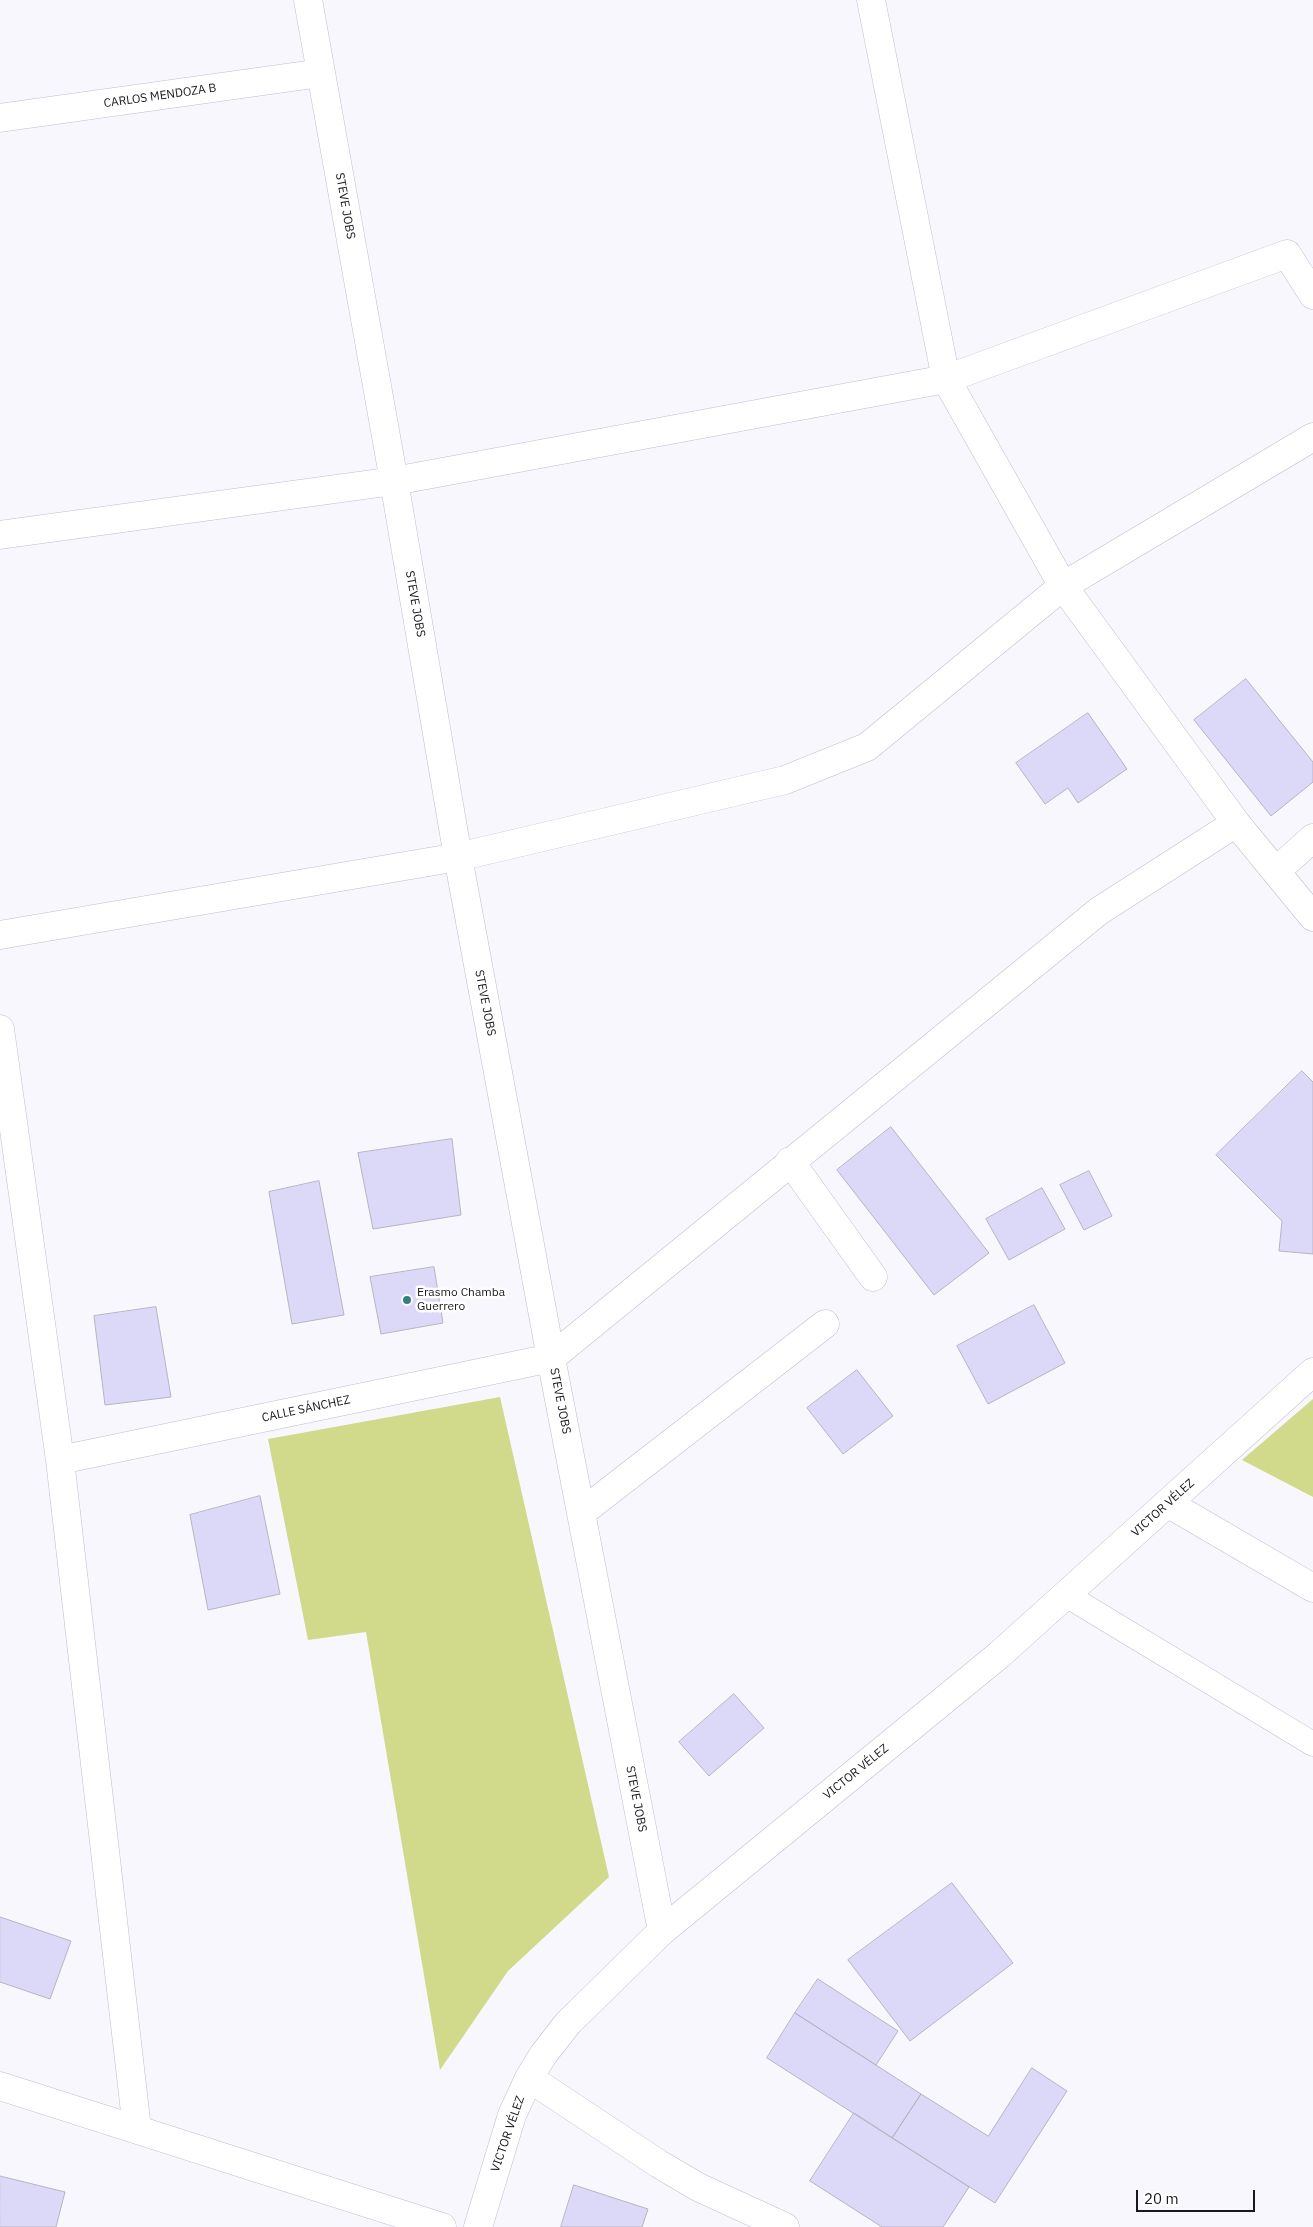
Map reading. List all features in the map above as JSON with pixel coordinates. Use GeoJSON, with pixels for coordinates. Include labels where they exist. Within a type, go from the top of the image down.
{"type":"FeatureCollection","features":[{"type":"Feature","properties":{"kind":"street","name":"STEVE JOBS"},"geometry":{"type":"LineString","coordinates":[[308,0],[394,480],[458,857],[551,1358],[662,1931]]}},
{"type":"Feature","properties":{"kind":"street"},"geometry":{"type":"LineString","coordinates":[[871,0],[946,378],[1063,586],[1236,823],[1313,917]]}},
{"type":"Feature","properties":{"kind":"street","name":"CARLOS MENDOZA B"},"geometry":{"type":"LineString","coordinates":[[0,118],[321,73]]}},
{"type":"Feature","properties":{"kind":"street"},"geometry":{"type":"LineString","coordinates":[[0,535],[394,480],[946,378],[1287,254],[1313,295]]}},
{"type":"Feature","properties":{"kind":"street"},"geometry":{"type":"LineString","coordinates":[[0,935],[458,857],[785,780],[867,747],[1063,586],[1313,437]]}},
{"type":"Feature","properties":{"kind":"street"},"geometry":{"type":"LineString","coordinates":[[551,1358],[1099,910],[1236,823]]}},
{"type":"Feature","properties":{"kind":"street"},"geometry":{"type":"LineString","coordinates":[[1276,871],[1313,838]]}},
{"type":"Feature","properties":{"kind":"street"},"geometry":{"type":"LineString","coordinates":[[0,1030],[60,1460],[137,2129]]}},
{"type":"Feature","properties":{"kind":"street"},"geometry":{"type":"LineString","coordinates":[[790,1162],[873,1277]]}},
{"type":"Feature","properties":{"kind":"street"},"geometry":{"type":"LineString","coordinates":[[581,1513],[825,1324]]}},
{"type":"Feature","properties":{"kind":"street","name":"CALLE SÁNCHEZ"},"geometry":{"type":"LineString","coordinates":[[60,1460],[551,1358]]}},
{"type":"Feature","properties":{"kind":"street","name":"VICTOR VÉLEZ"},"geometry":{"type":"LineString","coordinates":[[478,2227],[512,2115],[529,2078],[568,2023],[662,1931],[999,1655],[1169,1504],[1313,1372]]}},
{"type":"Feature","properties":{"kind":"street"},"geometry":{"type":"LineString","coordinates":[[1169,1504],[1313,1588]]}},
{"type":"Feature","properties":{"kind":"street"},"geometry":{"type":"LineString","coordinates":[[529,2078],[659,2164],[698,2187],[785,2227]]}},
{"type":"Feature","properties":{"kind":"street"},"geometry":{"type":"LineString","coordinates":[[0,2086],[442,2227]]}},
{"type":"Feature","properties":{"kind":"lane"},"geometry":{"type":"LineString","coordinates":[[1066,1595],[1313,1744]]}},
{"type":"Feature","properties":{"kind":"green space"},"geometry":{"type":"Polygon","coordinates":[[[500,1397],[609,1877],[508,1971],[440,2070],[366,1632],[308,1640],[268,1439],[500,1397]]]}},
{"type":"Feature","properties":{"kind":"green space"},"geometry":{"type":"Polygon","coordinates":[[[1313,1399],[1313,1497],[1242,1460],[1313,1399]]]}},
{"type":"Feature","properties":{"kind":"building"},"geometry":{"type":"Polygon","coordinates":[[[1246,679],[1313,762],[1313,782],[1271,816],[1194,720],[1246,679]]]}},
{"type":"Feature","properties":{"kind":"building"},"geometry":{"type":"Polygon","coordinates":[[[1088,713],[1127,769],[1078,803],[1068,788],[1045,804],[1016,763],[1088,713]]]}},
{"type":"Feature","properties":{"kind":"building"},"geometry":{"type":"Polygon","coordinates":[[[1302,1071],[1313,1082],[1313,1254],[1279,1251],[1282,1221],[1216,1155],[1302,1071]]]}},
{"type":"Feature","properties":{"kind":"building"},"geometry":{"type":"Polygon","coordinates":[[[891,1127],[989,1253],[934,1295],[837,1170],[891,1127]]]}},
{"type":"Feature","properties":{"kind":"building"},"geometry":{"type":"Polygon","coordinates":[[[452,1139],[461,1215],[373,1229],[358,1153],[452,1139]]]}},
{"type":"Feature","properties":{"kind":"building"},"geometry":{"type":"Polygon","coordinates":[[[1089,1171],[1112,1216],[1084,1230],[1060,1185],[1089,1171]]]}},
{"type":"Feature","properties":{"kind":"building"},"geometry":{"type":"Polygon","coordinates":[[[319,1181],[344,1315],[292,1324],[269,1192],[319,1181]]]}},
{"type":"Feature","properties":{"kind":"building"},"geometry":{"type":"Polygon","coordinates":[[[1042,1188],[1065,1229],[1009,1260],[986,1219],[1042,1188]]]}},
{"type":"Feature","properties":{"kind":"building","name":"Erasmo Chamba Guerrero"},"geometry":{"type":"Polygon","coordinates":[[[434,1267],[443,1323],[381,1334],[370,1277],[434,1267]]]}},
{"type":"Feature","properties":{"kind":"building"},"geometry":{"type":"Polygon","coordinates":[[[1034,1305],[1065,1363],[988,1404],[957,1346],[1034,1305]]]}},
{"type":"Feature","properties":{"kind":"building"},"geometry":{"type":"Polygon","coordinates":[[[156,1307],[171,1397],[105,1405],[94,1316],[156,1307]]]}},
{"type":"Feature","properties":{"kind":"building"},"geometry":{"type":"Polygon","coordinates":[[[857,1370],[893,1416],[843,1454],[807,1408],[857,1370]]]}},
{"type":"Feature","properties":{"kind":"building"},"geometry":{"type":"Polygon","coordinates":[[[260,1496],[280,1594],[208,1610],[190,1515],[260,1496]]]}},
{"type":"Feature","properties":{"kind":"building"},"geometry":{"type":"Polygon","coordinates":[[[734,1694],[764,1728],[709,1776],[679,1742],[734,1694]]]}},
{"type":"Feature","properties":{"kind":"building"},"geometry":{"type":"Polygon","coordinates":[[[952,1883],[1013,1963],[910,2041],[848,1960],[952,1883]]]}},
{"type":"Feature","properties":{"kind":"building"},"geometry":{"type":"Polygon","coordinates":[[[0,1917],[71,1941],[50,1999],[0,1982],[0,1917]]]}},
{"type":"Feature","properties":{"kind":"building"},"geometry":{"type":"Polygon","coordinates":[[[818,1979],[898,2031],[876,2065],[795,2013],[818,1979]]]}},
{"type":"Feature","properties":{"kind":"building"},"geometry":{"type":"Polygon","coordinates":[[[795,2013],[921,2094],[892,2138],[767,2058],[795,2013]]]}},
{"type":"Feature","properties":{"kind":"building"},"geometry":{"type":"Polygon","coordinates":[[[1032,2068],[1067,2091],[995,2203],[892,2138],[921,2094],[988,2136],[1032,2068]]]}},
{"type":"Feature","properties":{"kind":"building"},"geometry":{"type":"Polygon","coordinates":[[[854,2113],[969,2187],[943,2227],[882,2227],[810,2181],[854,2113]]]}},
{"type":"Feature","properties":{"kind":"building"},"geometry":{"type":"Polygon","coordinates":[[[0,2176],[65,2192],[56,2227],[0,2227],[0,2176]]]}},
{"type":"Feature","properties":{"kind":"building"},"geometry":{"type":"Polygon","coordinates":[[[574,2185],[648,2209],[642,2227],[561,2227],[574,2185]]]}},
{"type":"Feature","properties":{"kind":"place","name":"Erasmo Chamba Guerrero"},"geometry":{"type":"Point","coordinates":[407,1300]}}]}
